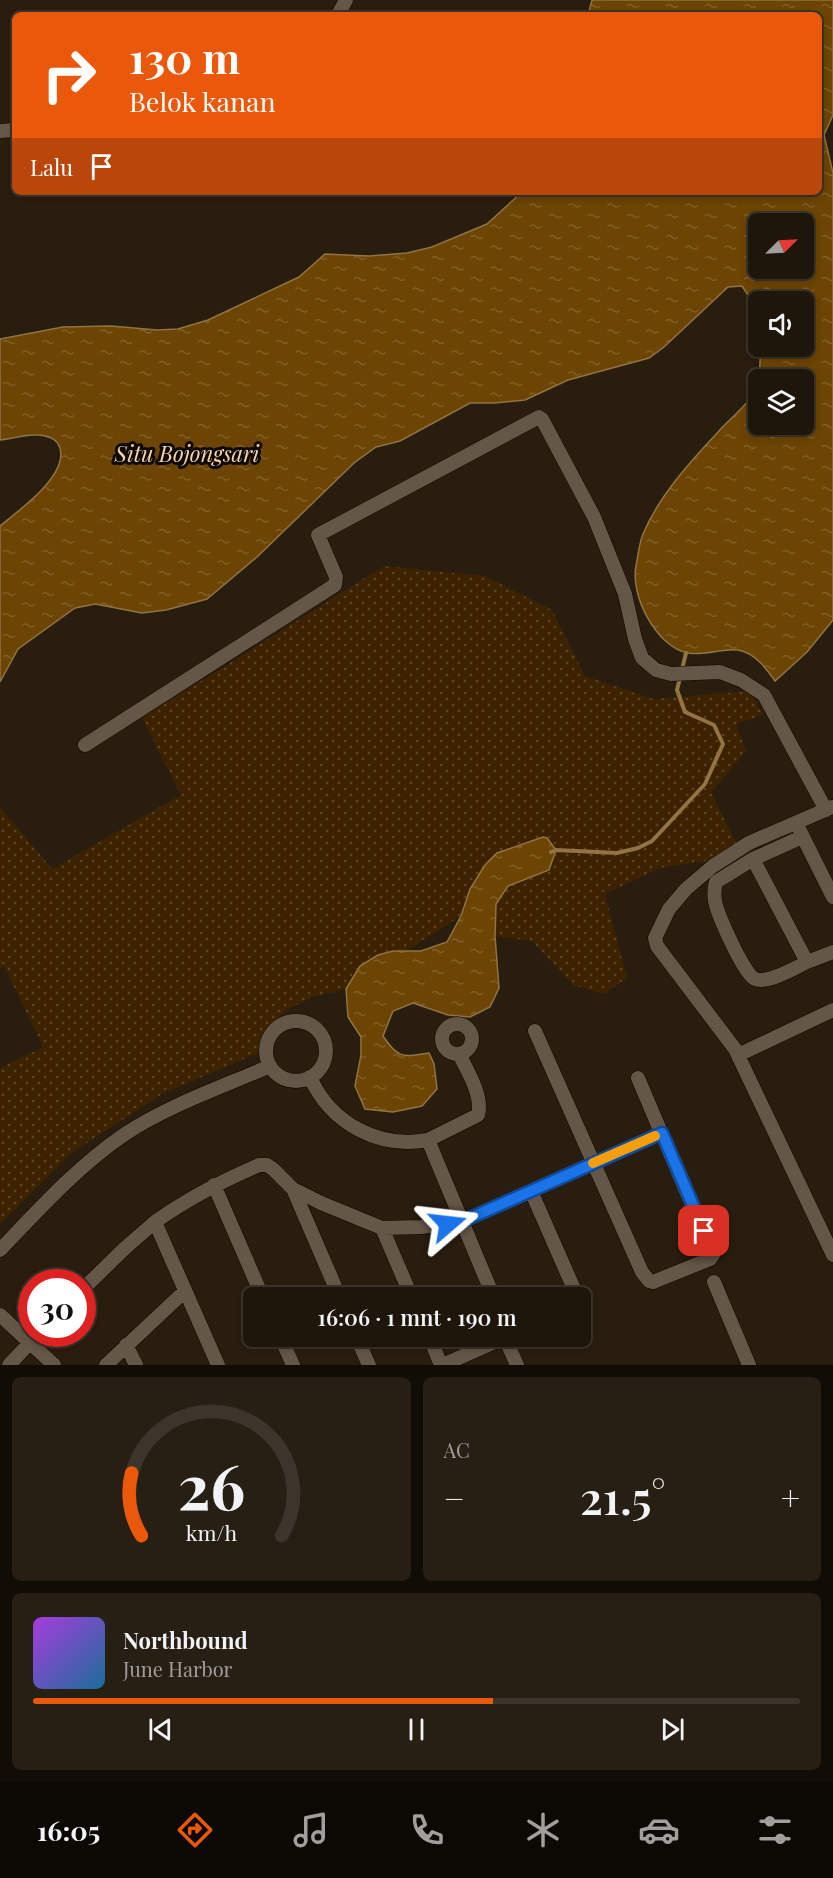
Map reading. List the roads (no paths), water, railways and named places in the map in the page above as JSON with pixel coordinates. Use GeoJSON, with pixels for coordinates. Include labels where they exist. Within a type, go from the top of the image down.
{"type":"FeatureCollection","features":[{"type":"Feature","properties":{"kind":"street"},"geometry":{"type":"LineString","coordinates":[[86,745],[335,585],[336,577],[318,535],[539,417],[594,517],[625,594],[635,639],[642,658],[656,670],[671,674],[720,672],[741,680],[764,695],[829,808],[799,831],[716,882],[715,903],[740,960],[750,976],[760,980],[780,975],[833,952]]}},
{"type":"Feature","properties":{"kind":"street"},"geometry":{"type":"LineString","coordinates":[[799,831],[833,897]]}},
{"type":"Feature","properties":{"kind":"street"},"geometry":{"type":"LineString","coordinates":[[799,831],[749,843],[713,866],[686,889],[669,909],[655,938],[657,946],[738,1055],[833,1255]]}},
{"type":"Feature","properties":{"kind":"street"},"geometry":{"type":"LineString","coordinates":[[753,859],[807,962]]}},
{"type":"Feature","properties":{"kind":"street"},"geometry":{"type":"LineString","coordinates":[[738,1055],[833,1010]]}},
{"type":"Feature","properties":{"kind":"street"},"geometry":{"type":"LineString","coordinates":[[298,1021],[310,1025],[320,1033],[325,1045],[325,1058],[320,1069],[310,1077],[299,1081],[288,1080],[277,1074],[270,1066],[266,1053],[268,1041],[275,1030],[285,1023],[298,1021]]}},
{"type":"Feature","properties":{"kind":"street"},"geometry":{"type":"LineString","coordinates":[[535,1031],[642,1272],[649,1281],[653,1282],[710,1259],[713,1251],[638,1077]]}},
{"type":"Feature","properties":{"kind":"street"},"geometry":{"type":"LineString","coordinates":[[310,1077],[325,1102],[339,1116],[370,1136],[396,1141],[428,1140],[478,1115],[480,1108],[478,1099],[459,1054]]}},
{"type":"Feature","properties":{"kind":"street"},"geometry":{"type":"LineString","coordinates":[[0,1250],[76,1174],[105,1148],[127,1133],[180,1105],[270,1066]]}},
{"type":"Feature","properties":{"kind":"street"},"geometry":{"type":"LineString","coordinates":[[293,1189],[321,1203],[382,1227],[421,1227],[461,1222],[662,1133]]}},
{"type":"Feature","properties":{"kind":"street"},"geometry":{"type":"LineString","coordinates":[[428,1140],[489,1287]]}},
{"type":"Feature","properties":{"kind":"street"},"geometry":{"type":"LineString","coordinates":[[96,1276],[155,1222],[184,1201],[259,1165],[267,1165],[293,1189],[335,1287]]}},
{"type":"Feature","properties":{"kind":"street"},"geometry":{"type":"LineString","coordinates":[[214,1185],[258,1287]]}},
{"type":"Feature","properties":{"kind":"street"},"geometry":{"type":"LineString","coordinates":[[531,1191],[573,1287]]}},
{"type":"Feature","properties":{"kind":"street"},"geometry":{"type":"LineString","coordinates":[[155,1222],[218,1365]]}},
{"type":"Feature","properties":{"kind":"street"},"geometry":{"type":"LineString","coordinates":[[382,1227],[407,1287]]}},
{"type":"Feature","properties":{"kind":"street"},"geometry":{"type":"LineString","coordinates":[[714,1282],[749,1365]]}},
{"type":"Feature","properties":{"kind":"street"},"geometry":{"type":"LineString","coordinates":[[106,1365],[185,1291]]}},
{"type":"Feature","properties":{"kind":"street"},"geometry":{"type":"LineString","coordinates":[[0,1315],[18,1328]]}},
{"type":"Feature","properties":{"kind":"street"},"geometry":{"type":"LineString","coordinates":[[126,1345],[136,1365]]}},
{"type":"Feature","properties":{"kind":"street"},"geometry":{"type":"LineString","coordinates":[[9,1365],[25,1347]]}},
{"type":"Feature","properties":{"kind":"street"},"geometry":{"type":"LineString","coordinates":[[40,1347],[54,1365]]}},
{"type":"Feature","properties":{"kind":"street"},"geometry":{"type":"LineString","coordinates":[[285,1347],[293,1365]]}},
{"type":"Feature","properties":{"kind":"street"},"geometry":{"type":"LineString","coordinates":[[361,1347],[369,1365]]}},
{"type":"Feature","properties":{"kind":"street"},"geometry":{"type":"LineString","coordinates":[[434,1347],[442,1365],[484,1347]]}},
{"type":"Feature","properties":{"kind":"street"},"geometry":{"type":"LineString","coordinates":[[511,1347],[517,1365]]}},
{"type":"Feature","properties":{"kind":"water","name":"Situ Bojongsari"},"geometry":{"type":"Polygon","coordinates":[[[592,0],[833,0],[833,115],[824,135],[833,173],[833,620],[807,652],[775,681],[760,662],[750,654],[738,650],[701,654],[676,649],[656,630],[641,605],[637,591],[635,578],[639,550],[643,534],[658,506],[686,467],[748,401],[748,435],[814,435],[814,369],[759,369],[760,357],[814,357],[814,291],[748,291],[748,295],[742,286],[728,287],[664,347],[649,358],[568,380],[525,400],[470,403],[400,441],[376,447],[354,463],[257,557],[207,599],[166,610],[142,613],[95,604],[75,608],[18,649],[0,682],[0,526],[50,481],[57,470],[60,448],[54,439],[40,435],[0,440],[0,339],[63,327],[111,326],[157,330],[178,329],[208,320],[299,277],[325,254],[369,256],[407,253],[432,247],[487,224],[519,195],[822,195],[822,12],[589,12],[592,0]]]}},
{"type":"Feature","properties":{"kind":"water"},"geometry":{"type":"Polygon","coordinates":[[[543,837],[547,838],[556,850],[549,870],[508,886],[496,904],[495,936],[499,988],[490,1007],[470,1017],[448,1015],[413,1003],[393,1011],[383,1036],[397,1053],[402,1055],[429,1053],[434,1064],[437,1089],[422,1106],[393,1112],[365,1109],[355,1086],[361,1055],[361,1037],[348,1017],[346,989],[360,966],[378,955],[393,951],[421,951],[447,942],[461,916],[470,889],[485,865],[497,853],[543,837]]]}},
{"type":"Feature","properties":{"kind":"waterway"},"geometry":{"type":"LineString","coordinates":[[551,852],[556,850],[617,853],[638,848],[652,841],[705,784],[723,744],[714,725],[685,712],[677,690],[686,653]]}}]}
